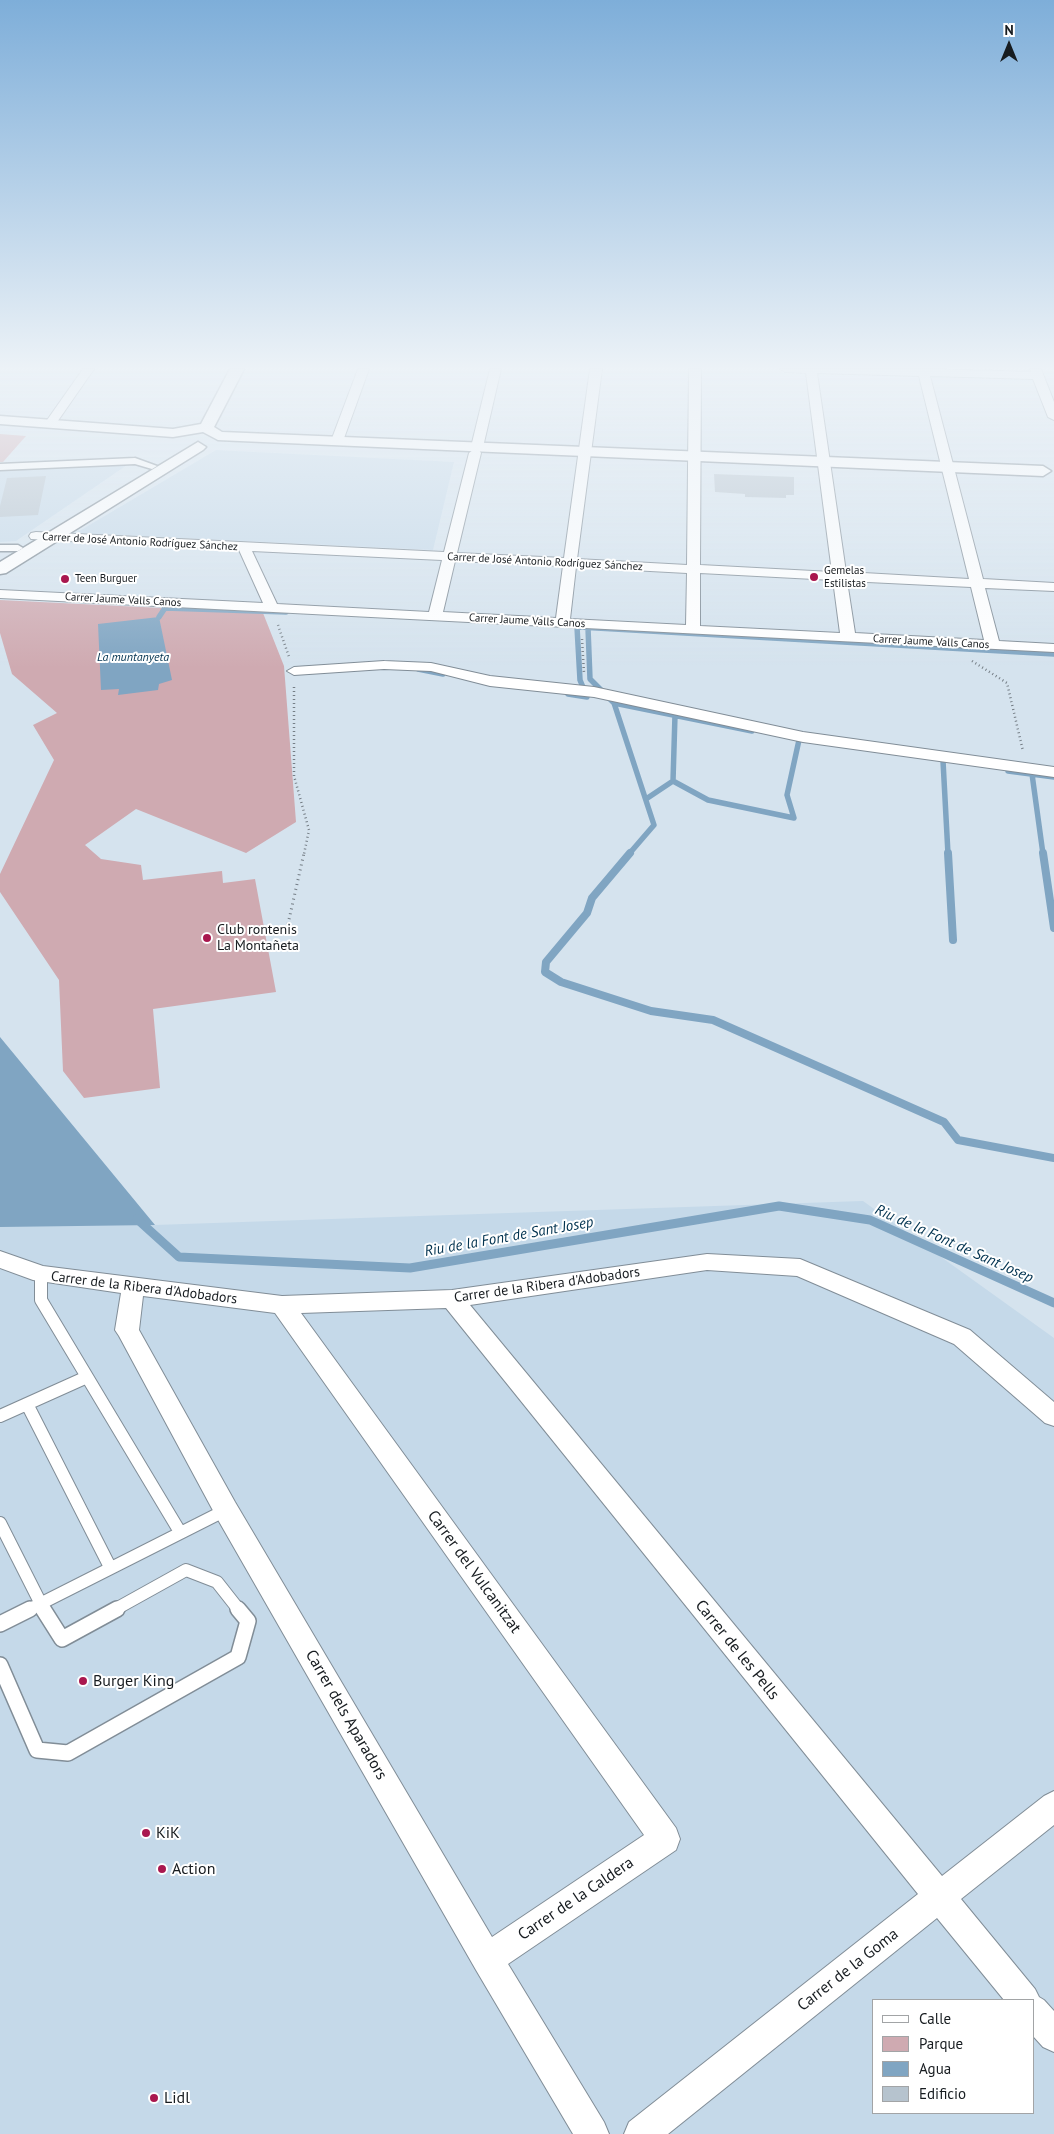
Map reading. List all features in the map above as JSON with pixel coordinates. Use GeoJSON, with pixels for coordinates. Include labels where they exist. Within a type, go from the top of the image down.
{"type":"FeatureCollection","features":[{"type":"Feature","properties":{"kind":"street"},"geometry":{"type":"LineString","coordinates":[[0,569],[44,537],[148,469]]}},
{"type":"Feature","properties":{"kind":"street"},"geometry":{"type":"LineString","coordinates":[[0,558],[44,537],[152,469]]}},
{"type":"Feature","properties":{"kind":"street"},"geometry":{"type":"LineString","coordinates":[[435,616],[471,469]]}},
{"type":"Feature","properties":{"kind":"street"},"geometry":{"type":"LineString","coordinates":[[562,623],[582,469]]}},
{"type":"Feature","properties":{"kind":"street"},"geometry":{"type":"LineString","coordinates":[[693,630],[694,469]]}},
{"type":"Feature","properties":{"kind":"street"},"geometry":{"type":"LineString","coordinates":[[824,469],[848,638]]}},
{"type":"Feature","properties":{"kind":"street"},"geometry":{"type":"LineString","coordinates":[[889,469],[1020,477],[1049,475]]}},
{"type":"Feature","properties":{"kind":"street"},"geometry":{"type":"LineString","coordinates":[[949,471],[994,645]]}},
{"type":"Feature","properties":{"kind":"street","name":"Carrer de José Antonio Rodríguez Sánchez"},"geometry":{"type":"LineString","coordinates":[[44,537],[1054,587]]}},
{"type":"Feature","properties":{"kind":"street"},"geometry":{"type":"LineString","coordinates":[[244,547],[272,608]]}},
{"type":"Feature","properties":{"kind":"street"},"geometry":{"type":"LineString","coordinates":[[0,548],[18,548]]}},
{"type":"Feature","properties":{"kind":"street","name":"Carrer Jaume Valls Canos"},"geometry":{"type":"LineString","coordinates":[[0,594],[1054,648]]}},
{"type":"Feature","properties":{"kind":"street"},"geometry":{"type":"LineString","coordinates":[[294,670],[384,665],[431,667],[490,681],[594,692],[803,737],[1054,772]]}},
{"type":"Feature","properties":{"kind":"street","name":"Carrer de la Ribera d'Adobadors"},"geometry":{"type":"LineString","coordinates":[[0,1259],[42,1274],[133,1288],[282,1305],[452,1299],[706,1262],[800,1268],[962,1337],[1054,1416]]}},
{"type":"Feature","properties":{"kind":"street","name":"Carrer dels Aparadors"},"geometry":{"type":"LineString","coordinates":[[133,1288],[127,1330],[226,1510],[487,1959],[592,2134]]}},
{"type":"Feature","properties":{"kind":"street","name":"Carrer de les Pells"},"geometry":{"type":"LineString","coordinates":[[452,1299],[1023,1999]]}},
{"type":"Feature","properties":{"kind":"street","name":"Carrer del Vulcanitzat"},"geometry":{"type":"LineString","coordinates":[[282,1305],[665,1839]]}},
{"type":"Feature","properties":{"kind":"street","name":"Carrer de la Goma"},"geometry":{"type":"LineString","coordinates":[[641,2134],[1054,1806]]}},
{"type":"Feature","properties":{"kind":"street","name":"Carrer de la Caldera"},"geometry":{"type":"LineString","coordinates":[[487,1959],[665,1839]]}},
{"type":"Feature","properties":{"kind":"street"},"geometry":{"type":"LineString","coordinates":[[1034,2012],[1054,2036]]}},
{"type":"Feature","properties":{"kind":"lane"},"geometry":{"type":"LineString","coordinates":[[42,1274],[41,1300],[180,1532]]}},
{"type":"Feature","properties":{"kind":"lane"},"geometry":{"type":"LineString","coordinates":[[0,1416],[87,1377]]}},
{"type":"Feature","properties":{"kind":"lane"},"geometry":{"type":"LineString","coordinates":[[27,1404],[110,1567]]}},
{"type":"Feature","properties":{"kind":"lane"},"geometry":{"type":"LineString","coordinates":[[0,1624],[226,1510]]}},
{"type":"Feature","properties":{"kind":"lane"},"geometry":{"type":"LineString","coordinates":[[0,1523],[40,1603],[62,1639],[186,1570],[217,1582],[248,1621],[238,1657],[68,1753],[37,1750],[0,1665]]}},
{"type":"Feature","properties":{"kind":"path"},"geometry":{"type":"LineString","coordinates":[[272,608],[294,670],[294,776],[309,830],[288,924]]}},
{"type":"Feature","properties":{"kind":"path"},"geometry":{"type":"LineString","coordinates":[[582,624],[584,678],[594,692]]}},
{"type":"Feature","properties":{"kind":"path"},"geometry":{"type":"LineString","coordinates":[[964,656],[1007,683],[1027,768]]}},
{"type":"Feature","properties":{"kind":"shaded area"},"geometry":{"type":"Polygon","coordinates":[[[0,469],[122,469],[16,541],[0,542],[0,469]]]}},
{"type":"Feature","properties":{"kind":"shaded area"},"geometry":{"type":"Polygon","coordinates":[[[185,469],[452,469],[433,550],[76,533],[185,469]]]}},
{"type":"Feature","properties":{"kind":"shaded area"},"geometry":{"type":"Polygon","coordinates":[[[863,1201],[1054,1338],[1054,2134],[0,2134],[0,1225],[155,1225],[863,1201]]]}},
{"type":"Feature","properties":{"kind":"green space"},"geometry":{"type":"Polygon","coordinates":[[[0,600],[263,613],[284,666],[296,822],[246,853],[136,809],[85,845],[101,859],[141,865],[143,880],[222,871],[223,883],[255,879],[276,992],[153,1009],[160,1088],[84,1098],[63,1071],[59,980],[0,892],[0,874],[54,760],[33,725],[57,713],[12,674],[0,633],[0,600]]]}},
{"type":"Feature","properties":{"kind":"water","name":"La muntanyeta"},"geometry":{"type":"Polygon","coordinates":[[[159,617],[172,680],[159,684],[158,690],[118,695],[119,689],[101,690],[98,624],[159,617]]]}},
{"type":"Feature","properties":{"kind":"water"},"geometry":{"type":"Polygon","coordinates":[[[0,1037],[155,1225],[0,1227],[0,1037]]]}},
{"type":"Feature","properties":{"kind":"building"},"geometry":{"type":"Polygon","coordinates":[[[714,474],[794,477],[794,495],[786,495],[786,498],[745,497],[745,494],[715,492],[714,474]]]}},
{"type":"Feature","properties":{"kind":"building"},"geometry":{"type":"Polygon","coordinates":[[[46,476],[38,515],[0,517],[0,506],[7,478],[46,476]]]}},
{"type":"Feature","properties":{"kind":"waterway"},"geometry":{"type":"LineString","coordinates":[[159,617],[165,608],[286,612]]}},
{"type":"Feature","properties":{"kind":"waterway"},"geometry":{"type":"LineString","coordinates":[[568,694],[587,697],[580,680],[577,627]]}},
{"type":"Feature","properties":{"kind":"waterway"},"geometry":{"type":"LineString","coordinates":[[579,627],[1054,654]]}},
{"type":"Feature","properties":{"kind":"waterway"},"geometry":{"type":"LineString","coordinates":[[588,628],[590,679],[614,703]]}},
{"type":"Feature","properties":{"kind":"waterway"},"geometry":{"type":"LineString","coordinates":[[418,669],[443,674]]}},
{"type":"Feature","properties":{"kind":"waterway"},"geometry":{"type":"LineString","coordinates":[[614,703],[675,715]]}},
{"type":"Feature","properties":{"kind":"waterway"},"geometry":{"type":"LineString","coordinates":[[614,703],[654,825],[629,854]]}},
{"type":"Feature","properties":{"kind":"waterway"},"geometry":{"type":"LineString","coordinates":[[673,781],[675,715]]}},
{"type":"Feature","properties":{"kind":"waterway"},"geometry":{"type":"LineString","coordinates":[[675,715],[752,731]]}},
{"type":"Feature","properties":{"kind":"waterway"},"geometry":{"type":"LineString","coordinates":[[673,781],[708,800],[794,818],[787,795],[799,740]]}},
{"type":"Feature","properties":{"kind":"waterway"},"geometry":{"type":"LineString","coordinates":[[943,761],[948,854]]}},
{"type":"Feature","properties":{"kind":"waterway"},"geometry":{"type":"LineString","coordinates":[[1008,771],[1032,774]]}},
{"type":"Feature","properties":{"kind":"waterway"},"geometry":{"type":"LineString","coordinates":[[1032,774],[1054,777]]}},
{"type":"Feature","properties":{"kind":"waterway"},"geometry":{"type":"LineString","coordinates":[[1032,774],[1043,854]]}},
{"type":"Feature","properties":{"kind":"waterway"},"geometry":{"type":"LineString","coordinates":[[646,799],[673,781]]}},
{"type":"Feature","properties":{"kind":"waterway"},"geometry":{"type":"LineString","coordinates":[[630,853],[592,898],[587,913],[546,962],[545,972],[561,982],[651,1011],[713,1020],[944,1122],[958,1140],[1054,1158]]}},
{"type":"Feature","properties":{"kind":"waterway"},"geometry":{"type":"LineString","coordinates":[[948,853],[953,940]]}},
{"type":"Feature","properties":{"kind":"waterway"},"geometry":{"type":"LineString","coordinates":[[1043,853],[1054,928]]}},
{"type":"Feature","properties":{"kind":"waterway","name":"Riu de la Font de Sant Josep"},"geometry":{"type":"LineString","coordinates":[[137,1219],[179,1257],[410,1268],[779,1206],[870,1220],[1054,1303]]}},
{"type":"Feature","properties":{"kind":"place","name":"Gemelas Estilistas"},"geometry":{"type":"Point","coordinates":[814,577]}},
{"type":"Feature","properties":{"kind":"place","name":"Teen Burguer"},"geometry":{"type":"Point","coordinates":[65,579]}},
{"type":"Feature","properties":{"kind":"place","name":"Club rontenis La Montañeta"},"geometry":{"type":"Point","coordinates":[207,938]}},
{"type":"Feature","properties":{"kind":"place","name":"Burger King"},"geometry":{"type":"Point","coordinates":[83,1681]}},
{"type":"Feature","properties":{"kind":"place","name":"KiK"},"geometry":{"type":"Point","coordinates":[146,1833]}},
{"type":"Feature","properties":{"kind":"place","name":"Action"},"geometry":{"type":"Point","coordinates":[162,1869]}},
{"type":"Feature","properties":{"kind":"place","name":"Lidl"},"geometry":{"type":"Point","coordinates":[154,2098]}}]}
